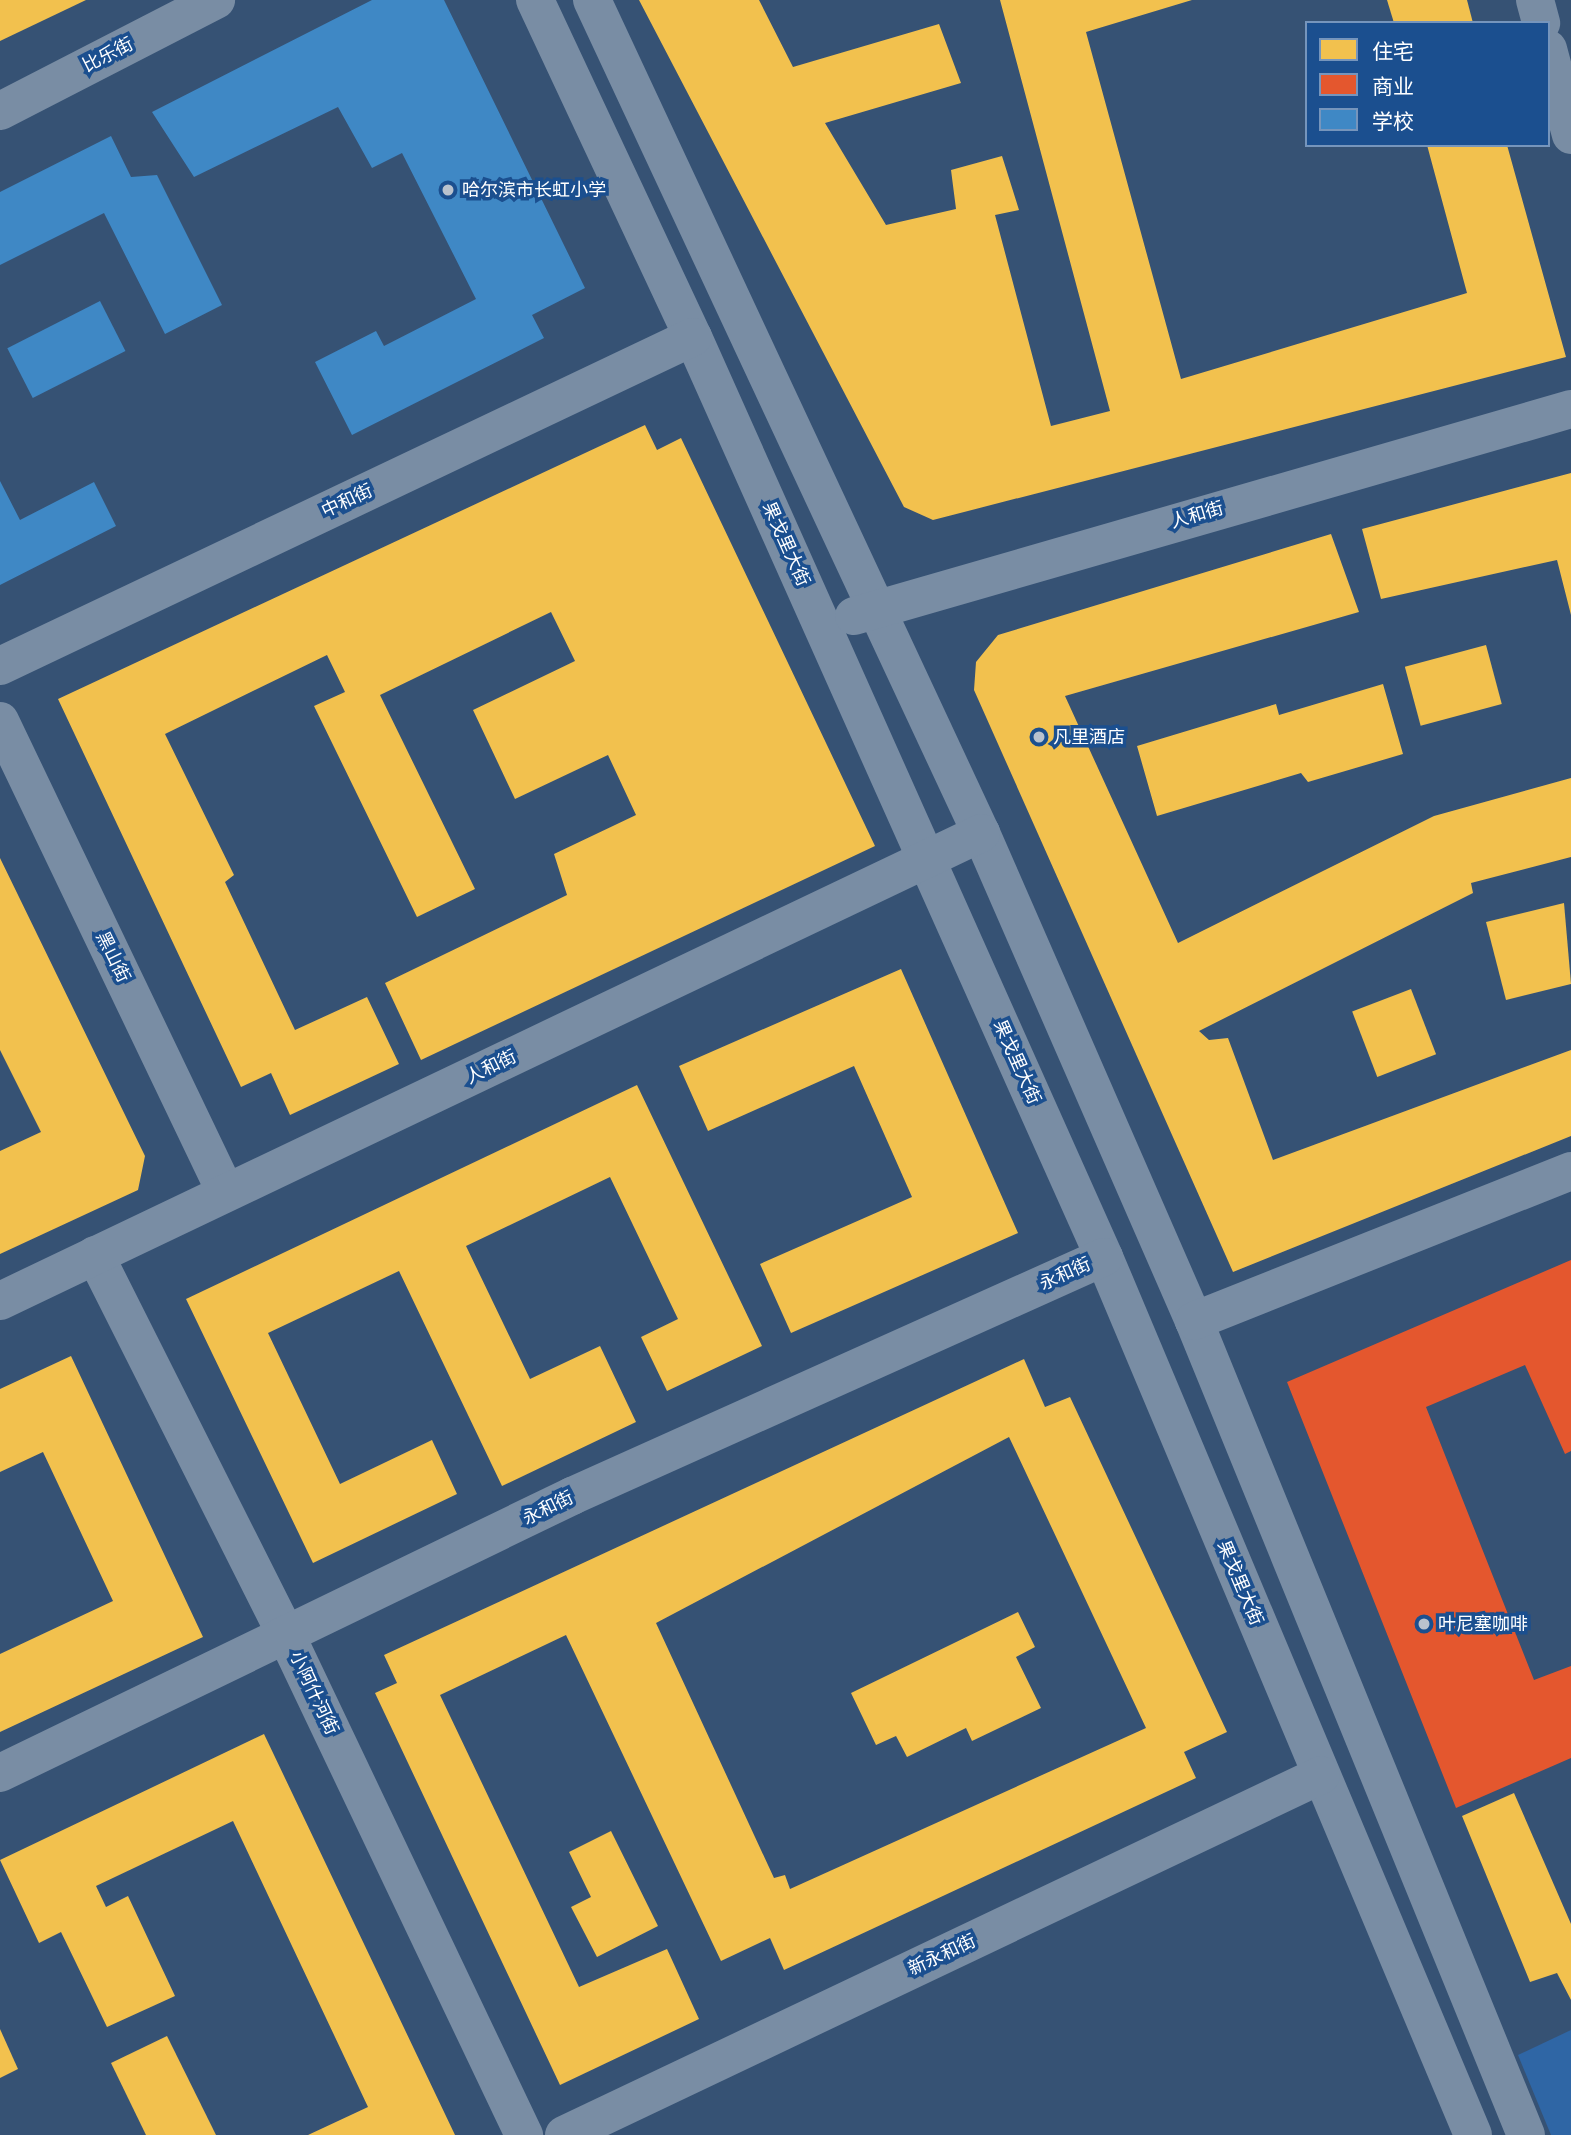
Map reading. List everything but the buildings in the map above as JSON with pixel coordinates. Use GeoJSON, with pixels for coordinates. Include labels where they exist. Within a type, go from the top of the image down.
{"type":"FeatureCollection","features":[{"type":"Feature","properties":{"kind":"street","name":"比乐街"},"geometry":{"type":"LineString","coordinates":[[0,111],[216,0]]}},
{"type":"Feature","properties":{"kind":"street","name":"果戈里大街"},"geometry":{"type":"LineString","coordinates":[[535,0],[693,337],[1104,1257],[1466,2119]]}},
{"type":"Feature","properties":{"kind":"street"},"geometry":{"type":"LineString","coordinates":[[592,0],[981,833],[1194,1321],[1526,2135]]}},
{"type":"Feature","properties":{"kind":"street"},"geometry":{"type":"LineString","coordinates":[[1535,0],[1540,21]]}},
{"type":"Feature","properties":{"kind":"street"},"geometry":{"type":"LineString","coordinates":[[1550,56],[1571,135]]}},
{"type":"Feature","properties":{"kind":"street","name":"中和街"},"geometry":{"type":"LineString","coordinates":[[0,666],[693,337]]}},
{"type":"Feature","properties":{"kind":"street","name":"人和街"},"geometry":{"type":"LineString","coordinates":[[825,629],[876,606],[1571,409]]}},
{"type":"Feature","properties":{"kind":"street","name":"黑山街"},"geometry":{"type":"LineString","coordinates":[[0,721],[226,1194]]}},
{"type":"Feature","properties":{"kind":"street","name":"人和街"},"geometry":{"type":"LineString","coordinates":[[0,1301],[981,833]]}},
{"type":"Feature","properties":{"kind":"street"},"geometry":{"type":"LineString","coordinates":[[1194,1321],[1571,1171]]}},
{"type":"Feature","properties":{"kind":"street","name":"小阿什河街"},"geometry":{"type":"LineString","coordinates":[[95,1255],[287,1637],[524,2135]]}},
{"type":"Feature","properties":{"kind":"street","name":"永和街"},"geometry":{"type":"LineString","coordinates":[[0,1773],[287,1637],[572,1496],[1104,1257]]}},
{"type":"Feature","properties":{"kind":"street","name":"新永和街"},"geometry":{"type":"LineString","coordinates":[[564,2135],[1321,1775]]}},
{"type":"Feature","properties":{"kind":"shaded area"},"geometry":{"type":"Polygon","coordinates":[[[1571,2030],[1571,2135],[1551,2135],[1518,2055],[1571,2030]]]}},
{"type":"Feature","properties":{"kind":"place","name":"哈尔滨市长虹小学"},"geometry":{"type":"Point","coordinates":[448,190]}},
{"type":"Feature","properties":{"kind":"place","name":"凡里酒店"},"geometry":{"type":"Point","coordinates":[1039,737]}},
{"type":"Feature","properties":{"kind":"place","name":"叶尼塞咖啡"},"geometry":{"type":"Point","coordinates":[1424,1624]}}]}
